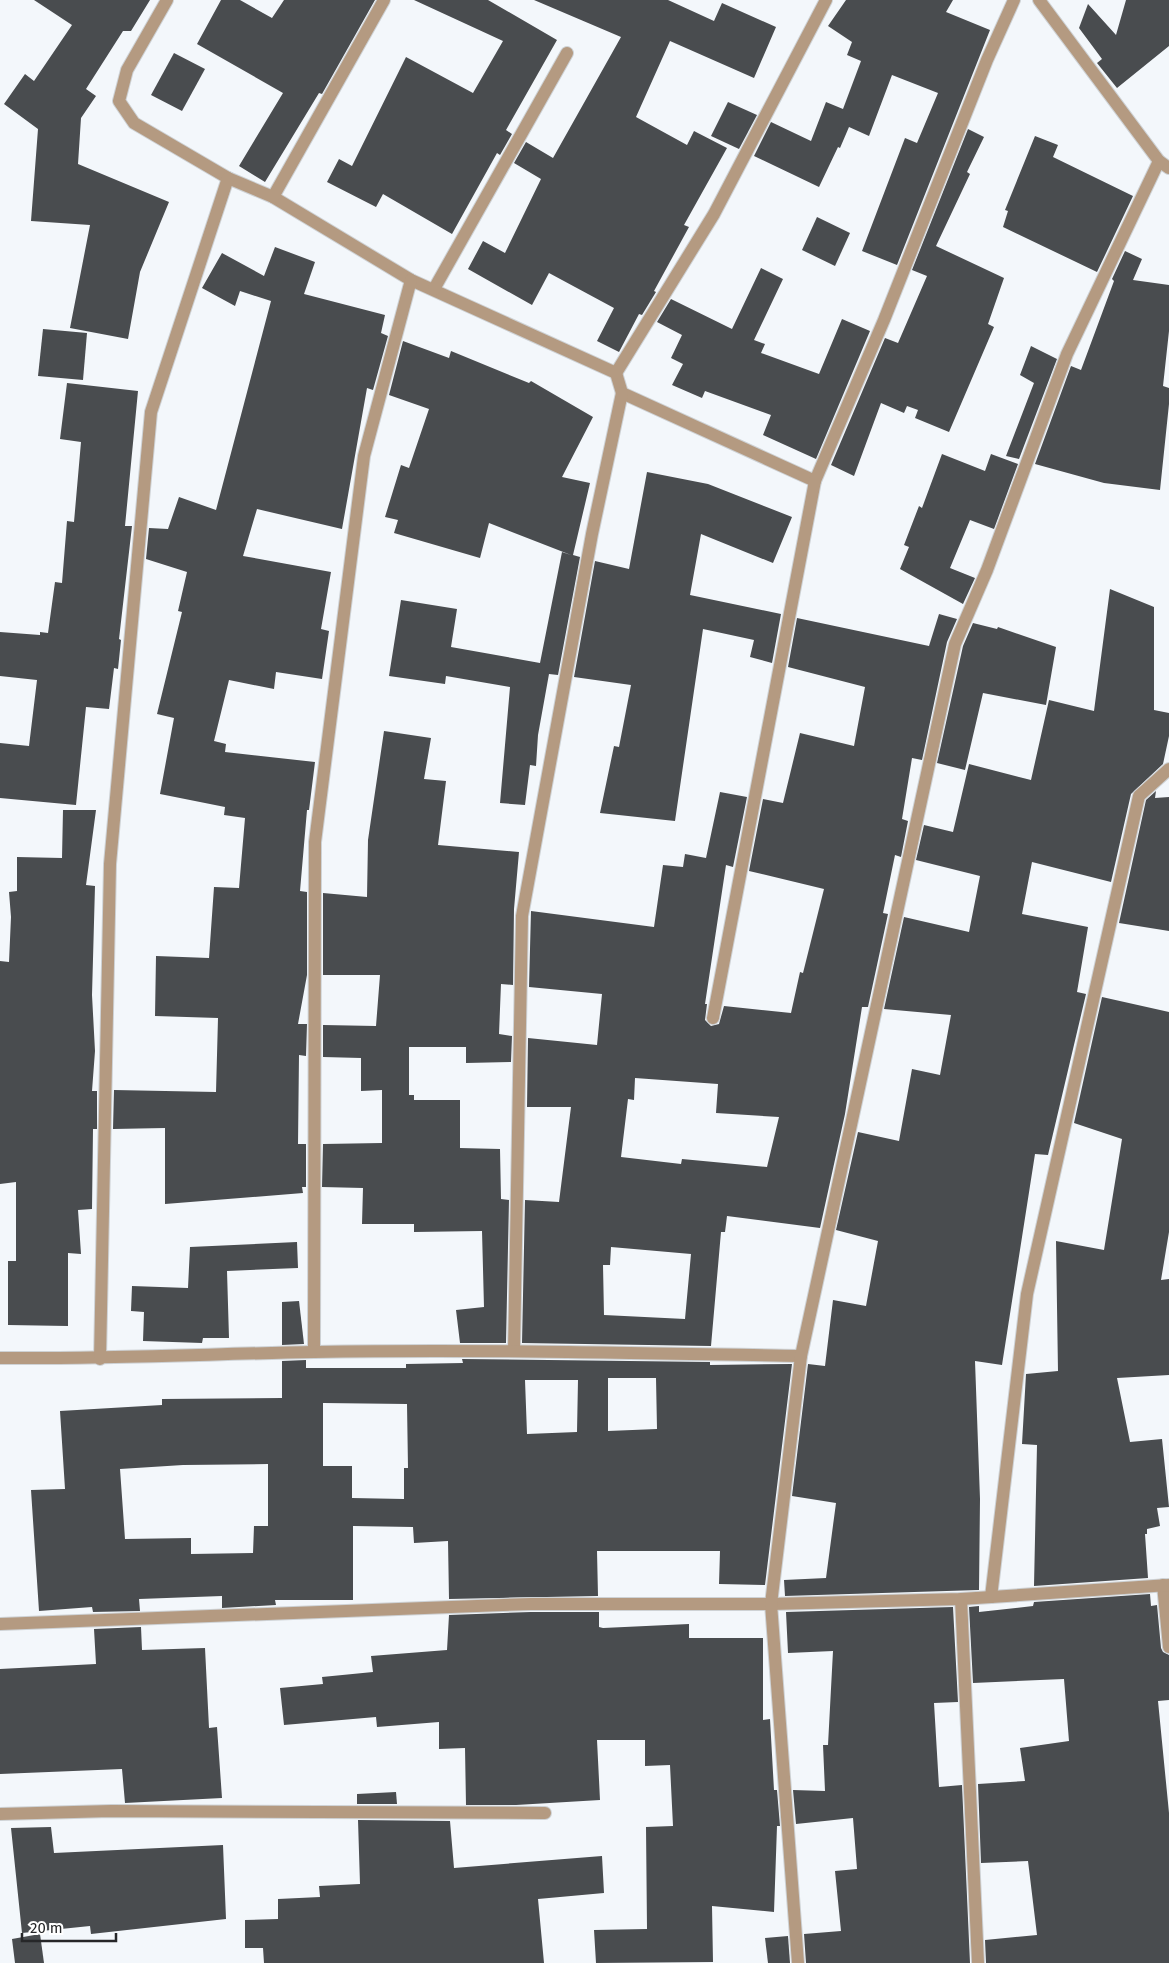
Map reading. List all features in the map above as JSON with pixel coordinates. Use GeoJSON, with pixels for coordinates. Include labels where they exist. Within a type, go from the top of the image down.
{"type":"FeatureCollection","features":[{"type":"Feature","properties":{"kind":"street"},"geometry":{"type":"LineString","coordinates":[[167,0],[127,70],[119,101],[134,124],[228,178],[274,197],[411,280],[616,373]]}},
{"type":"Feature","properties":{"kind":"street"},"geometry":{"type":"LineString","coordinates":[[274,197],[384,0]]}},
{"type":"Feature","properties":{"kind":"street"},"geometry":{"type":"LineString","coordinates":[[514,1351],[522,916],[590,544],[622,393],[616,373],[714,214],[826,0]]}},
{"type":"Feature","properties":{"kind":"street"},"geometry":{"type":"LineString","coordinates":[[713,1018],[815,481],[884,320],[987,60],[1014,0]]}},
{"type":"Feature","properties":{"kind":"street"},"geometry":{"type":"LineString","coordinates":[[798,1963],[771,1604],[801,1356],[955,644],[986,570],[1067,354],[1164,164],[1039,0]]}},
{"type":"Feature","properties":{"kind":"street"},"geometry":{"type":"LineString","coordinates":[[434,289],[567,53]]}},
{"type":"Feature","properties":{"kind":"street"},"geometry":{"type":"LineString","coordinates":[[100,1359],[110,864],[152,412],[228,178]]}},
{"type":"Feature","properties":{"kind":"street"},"geometry":{"type":"LineString","coordinates":[[314,1352],[316,842],[364,456],[411,280]]}},
{"type":"Feature","properties":{"kind":"street"},"geometry":{"type":"LineString","coordinates":[[622,393],[815,481]]}},
{"type":"Feature","properties":{"kind":"street"},"geometry":{"type":"LineString","coordinates":[[991,1598],[1028,1294],[1139,796],[1169,769]]}},
{"type":"Feature","properties":{"kind":"street"},"geometry":{"type":"LineString","coordinates":[[0,1358],[100,1359],[314,1352],[514,1351],[801,1356]]}},
{"type":"Feature","properties":{"kind":"street"},"geometry":{"type":"LineString","coordinates":[[0,1624],[531,1604],[771,1604],[991,1598],[1166,1585],[1169,1648]]}},
{"type":"Feature","properties":{"kind":"street"},"geometry":{"type":"LineString","coordinates":[[961,1599],[978,1963]]}},
{"type":"Feature","properties":{"kind":"street"},"geometry":{"type":"LineString","coordinates":[[0,1814],[111,1811],[545,1813]]}},
{"type":"Feature","properties":{"kind":"building"},"geometry":{"type":"Polygon","coordinates":[[[34,0],[150,0],[131,31],[123,31],[86,89],[96,96],[81,118],[78,164],[169,202],[140,272],[128,339],[70,328],[90,225],[31,221],[38,129],[4,104],[25,74],[34,81],[72,25],[34,0]]]}},
{"type":"Feature","properties":{"kind":"building"},"geometry":{"type":"Polygon","coordinates":[[[221,0],[240,0],[272,18],[284,0],[375,0],[322,94],[319,93],[265,182],[239,166],[283,93],[197,44],[221,0]]]}},
{"type":"Feature","properties":{"kind":"building"},"geometry":{"type":"Polygon","coordinates":[[[414,0],[488,0],[557,40],[506,130],[512,134],[500,155],[497,153],[452,234],[383,194],[376,207],[327,182],[339,159],[352,166],[406,57],[473,93],[503,41],[414,0]]]}},
{"type":"Feature","properties":{"kind":"building"},"geometry":{"type":"Polygon","coordinates":[[[534,0],[668,0],[714,21],[722,3],[776,27],[754,78],[670,41],[636,117],[687,145],[694,131],[727,148],[684,225],[689,227],[654,291],[656,292],[642,315],[639,314],[619,352],[597,341],[614,308],[549,273],[532,305],[468,269],[483,241],[505,253],[541,179],[514,163],[526,142],[553,158],[621,37],[534,0]]]}},
{"type":"Feature","properties":{"kind":"building"},"geometry":{"type":"Polygon","coordinates":[[[846,0],[953,0],[946,12],[990,30],[897,265],[862,251],[905,138],[917,143],[938,93],[892,75],[869,136],[849,127],[819,187],[754,156],[771,122],[811,141],[826,102],[843,109],[861,61],[847,55],[852,42],[828,26],[846,0]]]}},
{"type":"Feature","properties":{"kind":"building"},"geometry":{"type":"Polygon","coordinates":[[[1126,0],[1169,0],[1169,46],[1117,88],[1097,63],[1102,59],[1079,28],[1088,4],[1116,35],[1126,0]]]}},
{"type":"Feature","properties":{"kind":"building"},"geometry":{"type":"Polygon","coordinates":[[[174,53],[205,69],[182,111],[151,95],[174,53]]]}},
{"type":"Feature","properties":{"kind":"building"},"geometry":{"type":"Polygon","coordinates":[[[728,102],[757,115],[739,149],[711,136],[728,102]]]}},
{"type":"Feature","properties":{"kind":"building"},"geometry":{"type":"Polygon","coordinates":[[[968,129],[984,137],[967,172],[970,174],[936,246],[1004,278],[988,324],[994,327],[949,432],[915,418],[918,410],[907,406],[904,413],[881,403],[854,476],[831,465],[885,338],[898,343],[927,276],[912,270],[968,129]]]}},
{"type":"Feature","properties":{"kind":"building"},"geometry":{"type":"Polygon","coordinates":[[[1035,136],[1058,145],[1053,157],[1133,196],[1097,272],[1003,227],[1008,211],[1005,210],[1035,136]]]}},
{"type":"Feature","properties":{"kind":"building"},"geometry":{"type":"Polygon","coordinates":[[[817,217],[850,233],[835,266],[802,250],[817,217]]]}},
{"type":"Feature","properties":{"kind":"building"},"geometry":{"type":"Polygon","coordinates":[[[275,247],[315,262],[304,294],[385,315],[381,333],[388,336],[373,390],[367,388],[342,529],[257,509],[243,556],[331,572],[321,629],[329,631],[322,679],[276,672],[274,689],[229,680],[214,741],[226,744],[225,752],[315,762],[309,810],[307,810],[300,891],[307,892],[307,975],[298,1024],[307,1024],[306,1056],[299,1055],[298,1144],[306,1144],[306,1187],[302,1187],[303,1193],[165,1204],[165,1128],[113,1129],[114,1090],[216,1092],[218,1018],[155,1016],[156,956],[209,958],[214,887],[239,888],[245,818],[224,815],[225,807],[160,794],[174,718],[157,714],[182,612],[178,611],[187,572],[146,559],[149,528],[168,529],[179,497],[216,510],[271,301],[240,291],[235,306],[202,288],[222,253],[264,276],[275,247]]]}},
{"type":"Feature","properties":{"kind":"building"},"geometry":{"type":"Polygon","coordinates":[[[1125,251],[1142,259],[1133,280],[1169,285],[1169,331],[1163,386],[1169,388],[1169,404],[1160,490],[1104,483],[1035,464],[1071,366],[1081,370],[1114,281],[1112,279],[1125,251]]]}},
{"type":"Feature","properties":{"kind":"building"},"geometry":{"type":"Polygon","coordinates":[[[761,268],[783,279],[754,340],[765,344],[761,353],[819,374],[842,319],[870,331],[816,459],[763,435],[771,415],[705,391],[702,398],[672,385],[683,364],[671,358],[682,335],[657,322],[671,299],[732,329],[761,268]]]}},
{"type":"Feature","properties":{"kind":"building"},"geometry":{"type":"Polygon","coordinates":[[[43,329],[87,333],[83,380],[38,376],[43,329]]]}},
{"type":"Feature","properties":{"kind":"building"},"geometry":{"type":"Polygon","coordinates":[[[403,341],[449,358],[451,351],[529,383],[531,381],[593,417],[562,477],[590,483],[573,555],[580,557],[558,675],[549,674],[538,735],[536,766],[530,765],[525,805],[500,803],[510,687],[446,676],[445,684],[389,676],[401,600],[457,609],[451,647],[540,663],[562,552],[571,555],[489,523],[480,558],[394,533],[398,520],[385,517],[401,465],[409,468],[429,409],[389,395],[403,341]]]}},
{"type":"Feature","properties":{"kind":"building"},"geometry":{"type":"Polygon","coordinates":[[[1031,346],[1057,359],[1019,459],[1006,456],[1034,383],[1020,375],[1031,346]]]}},
{"type":"Feature","properties":{"kind":"building"},"geometry":{"type":"Polygon","coordinates":[[[67,383],[138,391],[125,526],[132,526],[119,639],[121,640],[118,669],[114,668],[109,709],[86,707],[76,805],[0,798],[0,743],[29,746],[37,680],[0,676],[0,632],[40,635],[40,632],[48,633],[55,582],[62,583],[67,521],[74,522],[81,442],[60,439],[67,383]]]}},
{"type":"Feature","properties":{"kind":"building"},"geometry":{"type":"Polygon","coordinates":[[[942,454],[985,471],[991,454],[1018,464],[994,529],[970,520],[950,568],[975,578],[963,604],[900,569],[909,547],[904,545],[919,506],[922,508],[942,454]]]}},
{"type":"Feature","properties":{"kind":"building"},"geometry":{"type":"Polygon","coordinates":[[[647,472],[708,484],[792,517],[773,563],[701,534],[690,595],[781,614],[772,663],[750,657],[754,640],[703,629],[675,821],[600,813],[614,746],[619,747],[631,685],[574,677],[595,561],[629,569],[647,472]]]}},
{"type":"Feature","properties":{"kind":"building"},"geometry":{"type":"Polygon","coordinates":[[[1110,589],[1154,607],[1154,710],[1169,713],[1169,736],[1163,764],[1131,794],[1111,882],[1032,862],[1022,914],[1088,927],[1077,992],[1086,994],[1048,1155],[1035,1154],[1002,1365],[975,1361],[980,1499],[979,1590],[785,1596],[784,1580],[826,1578],[836,1503],[792,1496],[808,1364],[825,1366],[833,1300],[866,1306],[878,1241],[836,1230],[858,1132],[899,1141],[912,1069],[940,1075],[951,1015],[884,1009],[904,917],[969,932],[980,876],[916,860],[924,825],[953,832],[969,764],[1031,780],[1049,700],[1094,711],[1110,589]]]}},
{"type":"Feature","properties":{"kind":"building"},"geometry":{"type":"Polygon","coordinates":[[[939,614],[957,619],[947,642],[922,760],[912,758],[902,819],[908,821],[901,857],[895,855],[883,913],[888,914],[868,1007],[862,1007],[845,1114],[820,1228],[727,1216],[725,1232],[721,1232],[711,1346],[522,1343],[525,1200],[559,1202],[571,1107],[527,1107],[528,1038],[597,1045],[602,994],[529,987],[531,911],[654,927],[663,865],[683,867],[685,854],[706,858],[720,792],[747,797],[733,867],[726,865],[705,1004],[707,1004],[705,1020],[711,1026],[719,1024],[724,1006],[791,1013],[800,972],[803,973],[824,889],[749,871],[763,799],[783,803],[800,733],[854,746],[865,687],[788,667],[797,618],[929,646],[939,614]],[[635,1078],[634,1100],[628,1099],[621,1157],[681,1164],[682,1159],[767,1167],[779,1117],[716,1113],[718,1084],[635,1078]],[[611,1247],[610,1265],[603,1265],[604,1315],[685,1319],[691,1254],[611,1247]]]}},
{"type":"Feature","properties":{"kind":"building"},"geometry":{"type":"Polygon","coordinates":[[[973,623],[997,629],[998,627],[1056,647],[1046,705],[983,693],[965,770],[937,763],[963,646],[973,623]]]}},
{"type":"Feature","properties":{"kind":"building"},"geometry":{"type":"Polygon","coordinates":[[[384,731],[431,738],[424,779],[446,781],[438,845],[519,852],[514,909],[513,985],[501,984],[499,1034],[512,1036],[511,1062],[466,1063],[466,1047],[409,1047],[409,1095],[414,1095],[414,1100],[460,1100],[460,1148],[500,1149],[501,1199],[509,1200],[506,1343],[460,1343],[456,1310],[484,1307],[482,1231],[414,1232],[414,1224],[362,1224],[363,1188],[322,1187],[323,1144],[382,1143],[382,1090],[361,1091],[361,1058],[323,1057],[323,1025],[376,1026],[380,975],[323,975],[323,893],[367,897],[368,840],[384,731]]]}},
{"type":"Feature","properties":{"kind":"building"},"geometry":{"type":"Polygon","coordinates":[[[1156,791],[1155,798],[1169,797],[1169,931],[1119,923],[1146,800],[1156,791]]]}},
{"type":"Feature","properties":{"kind":"building"},"geometry":{"type":"Polygon","coordinates":[[[63,810],[96,810],[86,885],[95,886],[92,995],[95,1051],[92,1091],[97,1091],[97,1129],[93,1129],[92,1209],[78,1210],[81,1254],[68,1253],[68,1326],[8,1325],[8,1261],[16,1261],[16,1182],[0,1184],[0,961],[9,962],[11,917],[9,892],[17,891],[17,857],[62,858],[63,810]]]}},
{"type":"Feature","properties":{"kind":"building"},"geometry":{"type":"Polygon","coordinates":[[[1102,997],[1169,1012],[1169,1232],[1161,1280],[1169,1279],[1169,1375],[1117,1378],[1130,1442],[1162,1439],[1169,1507],[1157,1508],[1160,1526],[1147,1529],[1147,1534],[1145,1534],[1148,1578],[1034,1586],[1037,1445],[1022,1444],[1026,1374],[1058,1371],[1056,1241],[1104,1250],[1122,1139],[1074,1123],[1102,997]]]}},
{"type":"Feature","properties":{"kind":"building"},"geometry":{"type":"Polygon","coordinates":[[[297,1242],[298,1268],[227,1271],[229,1338],[203,1338],[202,1343],[143,1341],[144,1312],[131,1311],[132,1286],[188,1288],[190,1247],[297,1242]]]}},
{"type":"Feature","properties":{"kind":"building"},"geometry":{"type":"Polygon","coordinates":[[[299,1301],[304,1344],[282,1345],[282,1302],[299,1301]]]}},
{"type":"Feature","properties":{"kind":"building"},"geometry":{"type":"Polygon","coordinates":[[[462,1359],[710,1362],[710,1365],[792,1364],[765,1585],[719,1584],[720,1551],[597,1551],[598,1596],[449,1599],[448,1541],[414,1543],[413,1527],[353,1526],[353,1600],[275,1600],[276,1605],[222,1608],[222,1596],[139,1599],[140,1611],[93,1612],[92,1607],[39,1611],[31,1490],[65,1489],[60,1411],[162,1405],[162,1399],[282,1398],[282,1361],[306,1360],[306,1368],[406,1368],[406,1364],[463,1363],[462,1359]],[[608,1378],[608,1431],[657,1429],[656,1378],[608,1378]],[[525,1380],[527,1434],[577,1432],[578,1380],[525,1380]],[[323,1403],[323,1466],[352,1466],[352,1498],[404,1499],[404,1468],[408,1468],[407,1404],[323,1403]],[[268,1464],[183,1465],[120,1469],[125,1539],[191,1538],[191,1554],[253,1553],[254,1526],[268,1526],[268,1464]]]}},
{"type":"Feature","properties":{"kind":"building"},"geometry":{"type":"Polygon","coordinates":[[[1150,1594],[1151,1606],[1157,1605],[1161,1648],[1163,1652],[1169,1655],[1169,1700],[1158,1701],[1169,1813],[1169,1963],[986,1963],[985,1940],[1037,1935],[1028,1861],[981,1863],[978,1784],[1025,1781],[1020,1748],[1069,1741],[1064,1679],[973,1683],[969,1607],[979,1606],[979,1612],[1033,1606],[1034,1602],[1150,1594]]]}},
{"type":"Feature","properties":{"kind":"building"},"geometry":{"type":"Polygon","coordinates":[[[953,1607],[958,1702],[934,1703],[939,1787],[962,1785],[970,1963],[806,1963],[804,1934],[841,1931],[835,1871],[857,1869],[853,1818],[796,1824],[793,1790],[825,1791],[823,1745],[828,1745],[833,1651],[788,1653],[786,1612],[953,1607]]]}},
{"type":"Feature","properties":{"kind":"building"},"geometry":{"type":"Polygon","coordinates":[[[599,1612],[599,1627],[603,1628],[689,1624],[689,1638],[763,1638],[763,1720],[770,1719],[774,1790],[777,1790],[780,1826],[777,1826],[774,1912],[712,1906],[713,1962],[596,1963],[594,1930],[647,1929],[646,1827],[673,1826],[670,1765],[645,1766],[645,1740],[597,1740],[600,1800],[516,1805],[466,1805],[465,1748],[439,1749],[439,1722],[377,1727],[376,1717],[284,1725],[280,1688],[323,1684],[322,1677],[373,1672],[371,1656],[447,1650],[449,1615],[599,1612]]]}},
{"type":"Feature","properties":{"kind":"building"},"geometry":{"type":"Polygon","coordinates":[[[141,1627],[142,1650],[205,1648],[209,1728],[217,1727],[222,1798],[125,1803],[122,1769],[0,1774],[0,1669],[96,1664],[94,1629],[141,1627]]]}},
{"type":"Feature","properties":{"kind":"building"},"geometry":{"type":"Polygon","coordinates":[[[396,1792],[397,1804],[357,1804],[357,1794],[396,1792]]]}},
{"type":"Feature","properties":{"kind":"building"},"geometry":{"type":"Polygon","coordinates":[[[358,1820],[450,1821],[454,1868],[602,1856],[604,1893],[538,1899],[544,1963],[264,1963],[263,1948],[245,1948],[245,1920],[278,1919],[278,1899],[320,1897],[319,1886],[360,1884],[358,1820]]]}},
{"type":"Feature","properties":{"kind":"building"},"geometry":{"type":"Polygon","coordinates":[[[51,1827],[54,1853],[223,1845],[226,1919],[91,1934],[90,1926],[22,1933],[11,1828],[51,1827]]]}},
{"type":"Feature","properties":{"kind":"building"},"geometry":{"type":"Polygon","coordinates":[[[40,1934],[44,1963],[15,1963],[12,1939],[40,1934]]]}},
{"type":"Feature","properties":{"kind":"building"},"geometry":{"type":"Polygon","coordinates":[[[788,1936],[790,1963],[768,1963],[765,1938],[788,1936]]]}}]}
